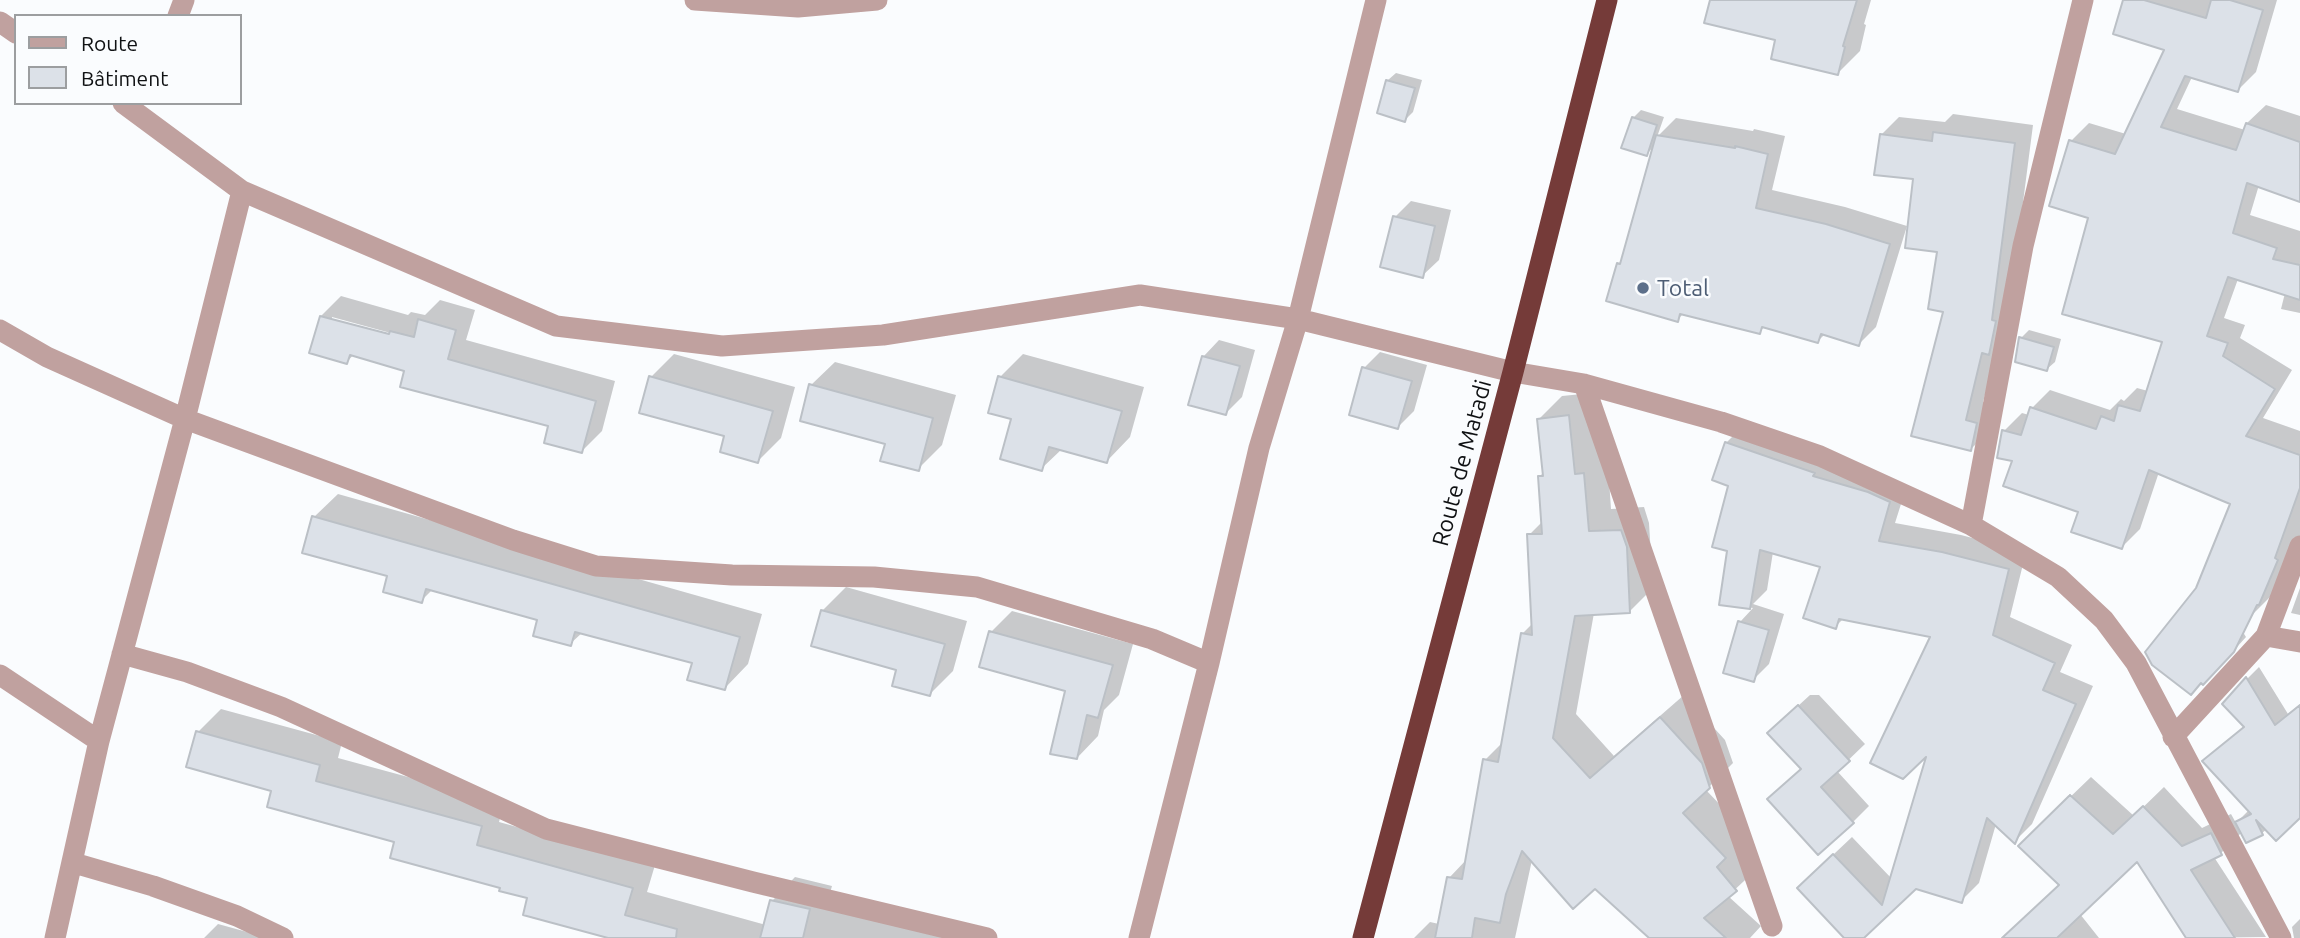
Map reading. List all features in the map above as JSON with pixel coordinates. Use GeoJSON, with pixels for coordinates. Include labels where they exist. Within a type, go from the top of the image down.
{"type":"FeatureCollection","features":[{"type":"Feature","properties":{"kind":"highway","name":"Route de Matadi"},"geometry":{"type":"LineString","coordinates":[[1363,938],[1513,372],[1607,0]]}},
{"type":"Feature","properties":{"kind":"street"},"geometry":{"type":"LineString","coordinates":[[695,0],[798,7],[877,0]]}},
{"type":"Feature","properties":{"kind":"street"},"geometry":{"type":"LineString","coordinates":[[1139,938],[1209,663],[1259,448],[1298,319],[1376,0]]}},
{"type":"Feature","properties":{"kind":"street"},"geometry":{"type":"LineString","coordinates":[[1971,525],[2023,246],[2083,0]]}},
{"type":"Feature","properties":{"kind":"street"},"geometry":{"type":"LineString","coordinates":[[145,110],[242,191],[556,326],[722,346],[883,335],[1140,295],[1298,319],[1513,372],[1584,384],[1721,422],[1820,456],[1971,525],[2059,577],[2104,620],[2136,663],[2281,938]]}},
{"type":"Feature","properties":{"kind":"street"},"geometry":{"type":"LineString","coordinates":[[55,938],[74,863],[99,741],[185,419],[242,191]]}},
{"type":"Feature","properties":{"kind":"street"},"geometry":{"type":"LineString","coordinates":[[0,330],[47,357],[185,419],[513,540],[596,566],[732,575],[874,577],[977,586],[1153,639],[1209,663]]}},
{"type":"Feature","properties":{"kind":"street"},"geometry":{"type":"LineString","coordinates":[[1584,384],[1772,926]]}},
{"type":"Feature","properties":{"kind":"street"},"geometry":{"type":"LineString","coordinates":[[2173,737],[2266,636],[2300,546]]}},
{"type":"Feature","properties":{"kind":"street"},"geometry":{"type":"LineString","coordinates":[[2266,636],[2300,642]]}},
{"type":"Feature","properties":{"kind":"street"},"geometry":{"type":"LineString","coordinates":[[122,654],[187,672],[281,707],[546,829],[987,938]]}},
{"type":"Feature","properties":{"kind":"street"},"geometry":{"type":"LineString","coordinates":[[0,675],[99,741]]}},
{"type":"Feature","properties":{"kind":"street"},"geometry":{"type":"LineString","coordinates":[[74,863],[153,886],[237,916],[283,938]]}},
{"type":"Feature","properties":{"kind":"building"},"geometry":{"type":"Polygon","coordinates":[[[1710,0],[1857,0],[1843,46],[1845,47],[1838,75],[1771,59],[1775,40],[1704,23],[1710,0]]]}},
{"type":"Feature","properties":{"kind":"building"},"geometry":{"type":"Polygon","coordinates":[[[2123,0],[2144,0],[2206,18],[2211,0],[2230,0],[2263,10],[2238,92],[2185,76],[2161,127],[2236,150],[2246,123],[2300,142],[2300,202],[2247,183],[2233,233],[2277,248],[2273,259],[2300,265],[2300,300],[2228,277],[2207,336],[2228,343],[2223,356],[2275,389],[2246,436],[2300,455],[2300,488],[2275,558],[2278,560],[2259,605],[2234,652],[2191,695],[2152,665],[2145,652],[2196,588],[2230,504],[2149,470],[2122,549],[2071,532],[2078,512],[2003,486],[2012,461],[1997,458],[2002,430],[2021,435],[2030,407],[2096,429],[2101,416],[2114,421],[2118,405],[2140,411],[2162,342],[2062,314],[2088,218],[2049,206],[2069,140],[2115,154],[2164,50],[2113,34],[2123,0]]]}},
{"type":"Feature","properties":{"kind":"building"},"geometry":{"type":"Polygon","coordinates":[[[1386,80],[1415,88],[1405,122],[1377,113],[1386,80]]]}},
{"type":"Feature","properties":{"kind":"building"},"geometry":{"type":"Polygon","coordinates":[[[1632,117],[1657,125],[1647,156],[1621,148],[1632,117]]]}},
{"type":"Feature","properties":{"kind":"building"},"geometry":{"type":"Polygon","coordinates":[[[1933,132],[2015,143],[1992,320],[1996,321],[1989,355],[1982,353],[1966,420],[1977,423],[1971,451],[1911,436],[1943,312],[1928,309],[1937,252],[1905,248],[1913,179],[1874,175],[1880,134],[1932,141],[1933,132]]]}},
{"type":"Feature","properties":{"kind":"building"},"geometry":{"type":"Polygon","coordinates":[[[1656,135],[1735,146],[1768,154],[1756,208],[1826,224],[1890,244],[1859,346],[1821,334],[1818,343],[1762,327],[1760,334],[1680,314],[1678,322],[1606,301],[1617,263],[1620,264],[1656,135]]]}},
{"type":"Feature","properties":{"kind":"building"},"geometry":{"type":"Polygon","coordinates":[[[1393,216],[1435,226],[1423,278],[1380,267],[1393,216]]]}},
{"type":"Feature","properties":{"kind":"building"},"geometry":{"type":"Polygon","coordinates":[[[320,316],[389,334],[390,331],[414,337],[418,319],[456,330],[448,359],[596,401],[582,453],[544,443],[548,426],[400,387],[404,371],[350,355],[347,364],[309,353],[320,316]]]}},
{"type":"Feature","properties":{"kind":"building"},"geometry":{"type":"Polygon","coordinates":[[[2019,337],[2054,347],[2047,371],[2015,362],[2019,337]]]}},
{"type":"Feature","properties":{"kind":"building"},"geometry":{"type":"Polygon","coordinates":[[[1202,356],[1240,366],[1226,415],[1188,405],[1202,356]]]}},
{"type":"Feature","properties":{"kind":"building"},"geometry":{"type":"Polygon","coordinates":[[[1362,367],[1412,381],[1398,429],[1349,415],[1362,367]]]}},
{"type":"Feature","properties":{"kind":"building"},"geometry":{"type":"Polygon","coordinates":[[[649,376],[773,411],[758,463],[720,452],[724,436],[639,413],[649,376]]]}},
{"type":"Feature","properties":{"kind":"building"},"geometry":{"type":"Polygon","coordinates":[[[998,376],[1122,411],[1107,463],[1049,447],[1042,471],[1000,459],[1011,419],[988,413],[998,376]]]}},
{"type":"Feature","properties":{"kind":"building"},"geometry":{"type":"Polygon","coordinates":[[[809,384],[933,418],[919,471],[880,461],[885,444],[800,421],[809,384]]]}},
{"type":"Feature","properties":{"kind":"building"},"geometry":{"type":"Polygon","coordinates":[[[1569,415],[1575,474],[1584,473],[1589,531],[1621,530],[1627,547],[1630,613],[1575,616],[1553,738],[1590,778],[1660,717],[1702,763],[1710,788],[1683,813],[1726,858],[1717,867],[1737,891],[1704,918],[1726,938],[1649,938],[1595,889],[1573,909],[1522,851],[1506,894],[1500,923],[1475,918],[1472,938],[1435,938],[1447,877],[1462,879],[1483,759],[1498,762],[1521,633],[1532,635],[1527,534],[1542,534],[1538,476],[1543,476],[1537,419],[1569,415]]]}},
{"type":"Feature","properties":{"kind":"building"},"geometry":{"type":"Polygon","coordinates":[[[1725,442],[1890,502],[1879,541],[1942,552],[2009,569],[1993,635],[2055,663],[2043,690],[2076,704],[2015,844],[1987,818],[1962,903],[1916,889],[1864,938],[1844,938],[1797,888],[1833,854],[1882,905],[1926,757],[1903,779],[1870,763],[1930,637],[1839,619],[1836,629],[1803,618],[1820,567],[1760,550],[1750,609],[1719,605],[1727,551],[1712,547],[1728,486],[1712,480],[1725,442]]]}},
{"type":"Feature","properties":{"kind":"building"},"geometry":{"type":"Polygon","coordinates":[[[312,516],[740,637],[725,690],[687,680],[692,663],[575,632],[571,646],[533,636],[537,620],[426,589],[422,603],[383,592],[387,576],[302,553],[312,516]]]}},
{"type":"Feature","properties":{"kind":"building"},"geometry":{"type":"Polygon","coordinates":[[[821,610],[945,644],[930,696],[892,686],[896,670],[811,646],[821,610]]]}},
{"type":"Feature","properties":{"kind":"building"},"geometry":{"type":"Polygon","coordinates":[[[1738,621],[1769,630],[1754,682],[1723,673],[1738,621]]]}},
{"type":"Feature","properties":{"kind":"building"},"geometry":{"type":"Polygon","coordinates":[[[989,631],[1113,665],[1098,718],[1087,715],[1077,759],[1050,754],[1065,691],[979,667],[989,631]]]}},
{"type":"Feature","properties":{"kind":"building"},"geometry":{"type":"Polygon","coordinates":[[[2246,677],[2275,725],[2300,705],[2300,818],[2276,841],[2256,820],[2263,835],[2246,843],[2235,822],[2251,814],[2202,761],[2244,727],[2222,704],[2246,677]]]}},
{"type":"Feature","properties":{"kind":"building"},"geometry":{"type":"Polygon","coordinates":[[[1798,705],[1850,761],[1821,787],[1854,823],[1818,855],[1767,799],[1801,769],[1767,733],[1798,705]]]}},
{"type":"Feature","properties":{"kind":"building"},"geometry":{"type":"Polygon","coordinates":[[[196,731],[320,765],[316,781],[482,826],[477,845],[633,888],[625,915],[677,929],[676,938],[608,938],[523,915],[527,898],[390,858],[394,842],[267,807],[271,791],[186,767],[196,731]]]}},
{"type":"Feature","properties":{"kind":"building"},"geometry":{"type":"Polygon","coordinates":[[[2070,795],[2113,834],[2143,806],[2182,846],[2211,833],[2222,855],[2191,870],[2235,938],[2186,938],[2137,862],[2057,938],[2002,938],[2059,885],[2018,846],[2070,795]]]}},
{"type":"Feature","properties":{"kind":"building"},"geometry":{"type":"Polygon","coordinates":[[[770,900],[810,909],[803,938],[760,938],[770,900]]]}},
{"type":"Feature","properties":{"kind":"place","name":"Total"},"geometry":{"type":"Point","coordinates":[1643,288]}}]}
